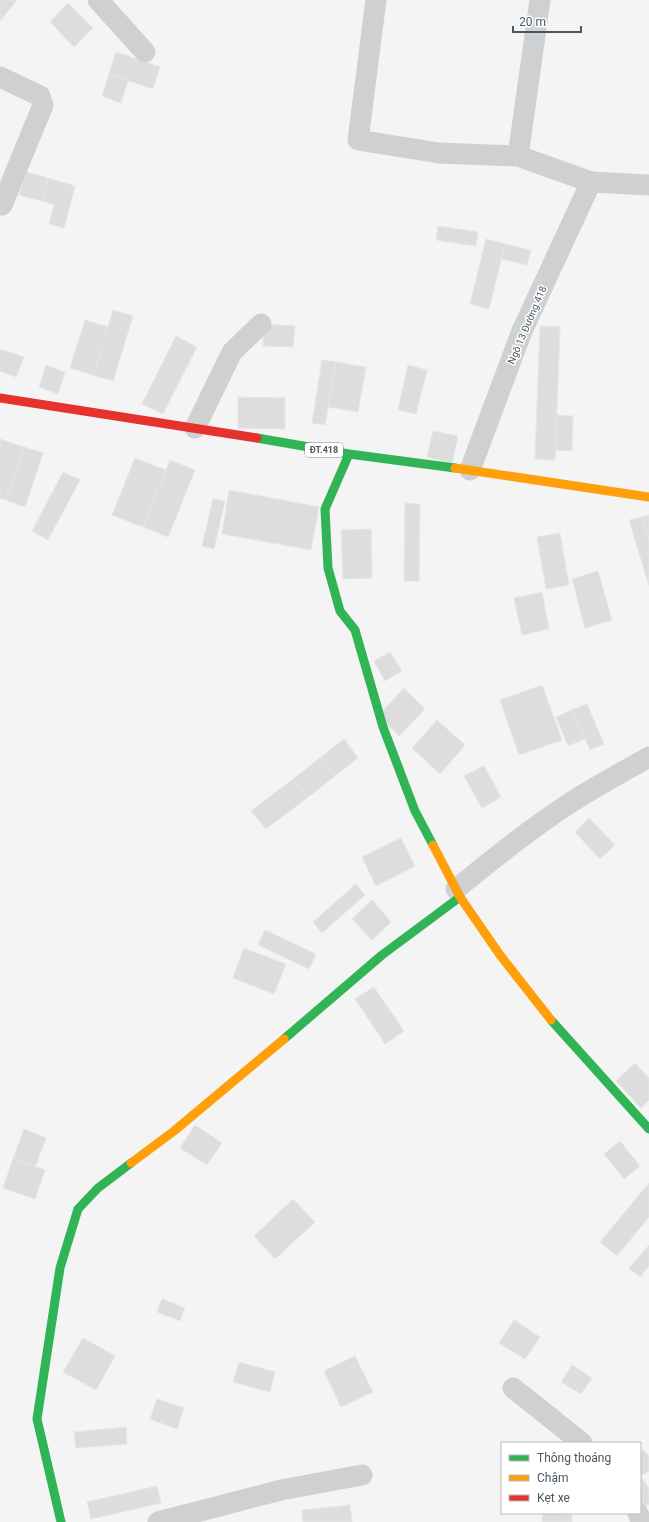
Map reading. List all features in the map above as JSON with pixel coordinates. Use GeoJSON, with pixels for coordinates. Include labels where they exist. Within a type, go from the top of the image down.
{"type":"FeatureCollection","features":[{"type":"Feature","properties":{"kind":"street"},"geometry":{"type":"LineString","coordinates":[[98,0],[145,52]]}},
{"type":"Feature","properties":{"kind":"street"},"geometry":{"type":"LineString","coordinates":[[376,0],[358,140],[439,152],[518,156],[591,182],[649,184]]}},
{"type":"Feature","properties":{"kind":"street"},"geometry":{"type":"LineString","coordinates":[[518,156],[540,0]]}},
{"type":"Feature","properties":{"kind":"street"},"geometry":{"type":"LineString","coordinates":[[0,77],[40,96],[42,105],[2,205]]}},
{"type":"Feature","properties":{"kind":"street","name":"Ngõ 13 Đường 418"},"geometry":{"type":"LineString","coordinates":[[470,470],[522,331],[591,182]]}},
{"type":"Feature","properties":{"kind":"street"},"geometry":{"type":"LineString","coordinates":[[195,428],[232,352],[261,324]]}},
{"type":"Feature","properties":{"kind":"street","name":"ĐT.418"},"geometry":{"type":"LineString","coordinates":[[0,398],[195,428],[349,454],[470,470],[649,497]]}},
{"type":"Feature","properties":{"kind":"street"},"geometry":{"type":"LineString","coordinates":[[349,454],[325,509],[326,538],[330,574],[340,611],[355,630],[383,727],[416,811],[458,893],[477,923],[525,988],[584,1058],[649,1129]]}},
{"type":"Feature","properties":{"kind":"street"},"geometry":{"type":"LineString","coordinates":[[61,1522],[37,1419],[60,1268],[78,1209],[98,1188],[180,1126],[458,893],[515,841],[571,802],[649,757]]}},
{"type":"Feature","properties":{"kind":"street"},"geometry":{"type":"LineString","coordinates":[[513,1388],[581,1442]]}},
{"type":"Feature","properties":{"kind":"street"},"geometry":{"type":"LineString","coordinates":[[158,1522],[281,1490],[362,1475]]}},
{"type":"Feature","properties":{"kind":"building"},"geometry":{"type":"Polygon","coordinates":[[[0,0],[17,0],[0,21],[0,0]]]}},
{"type":"Feature","properties":{"kind":"building"},"geometry":{"type":"Polygon","coordinates":[[[68,3],[93,28],[74,47],[50,22],[68,3]]]}},
{"type":"Feature","properties":{"kind":"building"},"geometry":{"type":"Polygon","coordinates":[[[116,52],[160,67],[153,89],[109,74],[116,52]]]}},
{"type":"Feature","properties":{"kind":"building"},"geometry":{"type":"Polygon","coordinates":[[[109,74],[128,81],[121,103],[102,96],[109,74]]]}},
{"type":"Feature","properties":{"kind":"building"},"geometry":{"type":"Polygon","coordinates":[[[26,172],[48,178],[42,201],[19,195],[26,172]]]}},
{"type":"Feature","properties":{"kind":"building"},"geometry":{"type":"Polygon","coordinates":[[[48,178],[75,186],[64,228],[49,224],[54,205],[42,201],[48,178]]]}},
{"type":"Feature","properties":{"kind":"building"},"geometry":{"type":"Polygon","coordinates":[[[438,226],[478,232],[476,246],[436,240],[438,226]]]}},
{"type":"Feature","properties":{"kind":"building"},"geometry":{"type":"Polygon","coordinates":[[[486,239],[505,244],[489,309],[470,304],[486,239]]]}},
{"type":"Feature","properties":{"kind":"building"},"geometry":{"type":"Polygon","coordinates":[[[505,244],[531,250],[527,265],[501,259],[505,244]]]}},
{"type":"Feature","properties":{"kind":"building"},"geometry":{"type":"Polygon","coordinates":[[[113,310],[133,316],[113,381],[93,375],[113,310]]]}},
{"type":"Feature","properties":{"kind":"building"},"geometry":{"type":"Polygon","coordinates":[[[85,320],[108,327],[93,375],[70,368],[85,320]]]}},
{"type":"Feature","properties":{"kind":"building"},"geometry":{"type":"Polygon","coordinates":[[[264,324],[295,326],[293,347],[263,346],[264,324]]]}},
{"type":"Feature","properties":{"kind":"building"},"geometry":{"type":"Polygon","coordinates":[[[540,326],[560,327],[555,460],[535,459],[540,326]]]}},
{"type":"Feature","properties":{"kind":"building"},"geometry":{"type":"Polygon","coordinates":[[[176,336],[197,347],[163,414],[142,404],[176,336]]]}},
{"type":"Feature","properties":{"kind":"building"},"geometry":{"type":"Polygon","coordinates":[[[0,349],[24,357],[16,377],[0,371],[0,349]]]}},
{"type":"Feature","properties":{"kind":"building"},"geometry":{"type":"Polygon","coordinates":[[[322,360],[336,362],[325,425],[312,423],[322,360]]]}},
{"type":"Feature","properties":{"kind":"building"},"geometry":{"type":"Polygon","coordinates":[[[336,362],[366,367],[358,412],[328,407],[336,362]]]}},
{"type":"Feature","properties":{"kind":"building"},"geometry":{"type":"Polygon","coordinates":[[[46,365],[65,372],[58,394],[39,387],[46,365]]]}},
{"type":"Feature","properties":{"kind":"building"},"geometry":{"type":"Polygon","coordinates":[[[408,365],[427,370],[416,414],[398,410],[408,365]]]}},
{"type":"Feature","properties":{"kind":"building"},"geometry":{"type":"Polygon","coordinates":[[[238,397],[285,398],[285,429],[238,428],[238,397]]]}},
{"type":"Feature","properties":{"kind":"building"},"geometry":{"type":"Polygon","coordinates":[[[557,415],[573,416],[572,451],[555,450],[557,415]]]}},
{"type":"Feature","properties":{"kind":"building"},"geometry":{"type":"Polygon","coordinates":[[[433,431],[458,436],[452,463],[427,457],[433,431]]]}},
{"type":"Feature","properties":{"kind":"building"},"geometry":{"type":"Polygon","coordinates":[[[0,439],[24,447],[6,500],[0,498],[0,439]]]}},
{"type":"Feature","properties":{"kind":"building"},"geometry":{"type":"Polygon","coordinates":[[[24,447],[43,453],[25,507],[6,500],[24,447]]]}},
{"type":"Feature","properties":{"kind":"building"},"geometry":{"type":"Polygon","coordinates":[[[135,458],[166,470],[143,527],[112,515],[135,458]]]}},
{"type":"Feature","properties":{"kind":"building"},"geometry":{"type":"Polygon","coordinates":[[[170,460],[195,470],[168,537],[143,527],[170,460]]]}},
{"type":"Feature","properties":{"kind":"building"},"geometry":{"type":"Polygon","coordinates":[[[63,472],[80,480],[48,540],[32,531],[63,472]]]}},
{"type":"Feature","properties":{"kind":"building"},"geometry":{"type":"Polygon","coordinates":[[[229,490],[319,507],[311,550],[222,534],[229,490]]]}},
{"type":"Feature","properties":{"kind":"building"},"geometry":{"type":"Polygon","coordinates":[[[213,499],[225,501],[214,549],[202,546],[213,499]]]}},
{"type":"Feature","properties":{"kind":"building"},"geometry":{"type":"Polygon","coordinates":[[[405,503],[420,504],[419,581],[404,581],[405,503]]]}},
{"type":"Feature","properties":{"kind":"building"},"geometry":{"type":"Polygon","coordinates":[[[649,515],[649,539],[642,517],[649,515]]]}},
{"type":"Feature","properties":{"kind":"building"},"geometry":{"type":"Polygon","coordinates":[[[642,517],[649,539],[649,586],[629,520],[642,517]]]}},
{"type":"Feature","properties":{"kind":"building"},"geometry":{"type":"Polygon","coordinates":[[[371,529],[372,578],[343,579],[341,530],[371,529]]]}},
{"type":"Feature","properties":{"kind":"building"},"geometry":{"type":"Polygon","coordinates":[[[560,533],[569,585],[546,589],[537,537],[560,533]]]}},
{"type":"Feature","properties":{"kind":"building"},"geometry":{"type":"Polygon","coordinates":[[[598,571],[612,620],[585,628],[572,579],[598,571]]]}},
{"type":"Feature","properties":{"kind":"building"},"geometry":{"type":"Polygon","coordinates":[[[542,592],[549,629],[522,635],[514,598],[542,592]]]}},
{"type":"Feature","properties":{"kind":"building"},"geometry":{"type":"Polygon","coordinates":[[[390,652],[402,671],[385,681],[374,661],[390,652]]]}},
{"type":"Feature","properties":{"kind":"building"},"geometry":{"type":"Polygon","coordinates":[[[542,685],[562,740],[519,755],[500,700],[542,685]]]}},
{"type":"Feature","properties":{"kind":"building"},"geometry":{"type":"Polygon","coordinates":[[[404,688],[425,709],[399,736],[378,716],[404,688]]]}},
{"type":"Feature","properties":{"kind":"building"},"geometry":{"type":"Polygon","coordinates":[[[587,704],[604,744],[590,750],[572,710],[587,704]]]}},
{"type":"Feature","properties":{"kind":"building"},"geometry":{"type":"Polygon","coordinates":[[[572,710],[585,739],[568,746],[556,717],[572,710]]]}},
{"type":"Feature","properties":{"kind":"building"},"geometry":{"type":"Polygon","coordinates":[[[437,720],[465,745],[440,774],[412,748],[437,720]]]}},
{"type":"Feature","properties":{"kind":"building"},"geometry":{"type":"Polygon","coordinates":[[[344,739],[358,758],[335,776],[321,757],[344,739]]]}},
{"type":"Feature","properties":{"kind":"building"},"geometry":{"type":"Polygon","coordinates":[[[321,757],[335,776],[307,798],[293,779],[321,757]]]}},
{"type":"Feature","properties":{"kind":"building"},"geometry":{"type":"Polygon","coordinates":[[[484,766],[501,797],[482,808],[464,776],[484,766]]]}},
{"type":"Feature","properties":{"kind":"building"},"geometry":{"type":"Polygon","coordinates":[[[293,779],[307,798],[266,829],[251,811],[293,779]]]}},
{"type":"Feature","properties":{"kind":"building"},"geometry":{"type":"Polygon","coordinates":[[[589,818],[615,845],[600,859],[575,832],[589,818]]]}},
{"type":"Feature","properties":{"kind":"building"},"geometry":{"type":"Polygon","coordinates":[[[401,838],[415,866],[376,886],[362,857],[401,838]]]}},
{"type":"Feature","properties":{"kind":"building"},"geometry":{"type":"Polygon","coordinates":[[[356,884],[365,895],[322,933],[313,922],[356,884]]]}},
{"type":"Feature","properties":{"kind":"building"},"geometry":{"type":"Polygon","coordinates":[[[372,900],[391,922],[372,940],[352,919],[372,900]]]}},
{"type":"Feature","properties":{"kind":"building"},"geometry":{"type":"Polygon","coordinates":[[[265,930],[316,954],[309,969],[258,945],[265,930]]]}},
{"type":"Feature","properties":{"kind":"building"},"geometry":{"type":"Polygon","coordinates":[[[244,948],[286,964],[274,994],[233,978],[244,948]]]}},
{"type":"Feature","properties":{"kind":"building"},"geometry":{"type":"Polygon","coordinates":[[[374,987],[404,1031],[385,1044],[355,999],[374,987]]]}},
{"type":"Feature","properties":{"kind":"building"},"geometry":{"type":"Polygon","coordinates":[[[635,1063],[649,1078],[649,1100],[641,1108],[616,1081],[635,1063]]]}},
{"type":"Feature","properties":{"kind":"building"},"geometry":{"type":"Polygon","coordinates":[[[195,1125],[222,1143],[207,1165],[180,1148],[195,1125]]]}},
{"type":"Feature","properties":{"kind":"building"},"geometry":{"type":"Polygon","coordinates":[[[24,1129],[46,1138],[35,1167],[13,1159],[24,1129]]]}},
{"type":"Feature","properties":{"kind":"building"},"geometry":{"type":"Polygon","coordinates":[[[620,1141],[640,1166],[624,1179],[604,1154],[620,1141]]]}},
{"type":"Feature","properties":{"kind":"building"},"geometry":{"type":"Polygon","coordinates":[[[13,1159],[45,1170],[35,1199],[3,1188],[13,1159]]]}},
{"type":"Feature","properties":{"kind":"building"},"geometry":{"type":"Polygon","coordinates":[[[649,1183],[649,1217],[617,1256],[600,1242],[649,1183]]]}},
{"type":"Feature","properties":{"kind":"building"},"geometry":{"type":"Polygon","coordinates":[[[293,1199],[315,1222],[275,1259],[254,1236],[293,1199]]]}},
{"type":"Feature","properties":{"kind":"building"},"geometry":{"type":"Polygon","coordinates":[[[649,1245],[649,1266],[640,1277],[629,1268],[649,1245]]]}},
{"type":"Feature","properties":{"kind":"building"},"geometry":{"type":"Polygon","coordinates":[[[162,1299],[185,1308],[180,1321],[157,1312],[162,1299]]]}},
{"type":"Feature","properties":{"kind":"building"},"geometry":{"type":"Polygon","coordinates":[[[514,1320],[540,1337],[525,1359],[499,1343],[514,1320]]]}},
{"type":"Feature","properties":{"kind":"building"},"geometry":{"type":"Polygon","coordinates":[[[83,1338],[115,1356],[96,1390],[63,1372],[83,1338]]]}},
{"type":"Feature","properties":{"kind":"building"},"geometry":{"type":"Polygon","coordinates":[[[355,1356],[373,1392],[341,1407],[324,1371],[355,1356]]]}},
{"type":"Feature","properties":{"kind":"building"},"geometry":{"type":"Polygon","coordinates":[[[239,1362],[275,1372],[270,1392],[233,1382],[239,1362]]]}},
{"type":"Feature","properties":{"kind":"building"},"geometry":{"type":"Polygon","coordinates":[[[572,1365],[592,1378],[581,1394],[561,1382],[572,1365]]]}},
{"type":"Feature","properties":{"kind":"building"},"geometry":{"type":"Polygon","coordinates":[[[157,1399],[184,1408],[177,1429],[150,1419],[157,1399]]]}},
{"type":"Feature","properties":{"kind":"building"},"geometry":{"type":"Polygon","coordinates":[[[126,1427],[127,1444],[76,1448],[74,1432],[126,1427]]]}},
{"type":"Feature","properties":{"kind":"building"},"geometry":{"type":"Polygon","coordinates":[[[644,1450],[649,1457],[649,1471],[641,1476],[641,1452],[644,1450]]]}},
{"type":"Feature","properties":{"kind":"building"},"geometry":{"type":"Polygon","coordinates":[[[641,1476],[649,1489],[649,1504],[642,1509],[641,1476]]]}},
{"type":"Feature","properties":{"kind":"building"},"geometry":{"type":"Polygon","coordinates":[[[157,1486],[161,1503],[91,1519],[87,1502],[157,1486]]]}},
{"type":"Feature","properties":{"kind":"building"},"geometry":{"type":"Polygon","coordinates":[[[350,1505],[352,1522],[303,1522],[302,1510],[350,1505]]]}},
{"type":"Feature","properties":{"kind":"building"},"geometry":{"type":"Polygon","coordinates":[[[543,1514],[572,1515],[572,1522],[542,1522],[543,1514]]]}},
{"type":"Feature","properties":{"kind":"traffic: fast"},"geometry":{"type":"LineString","coordinates":[[257,438],[349,454],[455,468]]}},
{"type":"Feature","properties":{"kind":"traffic: fast"},"geometry":{"type":"LineString","coordinates":[[349,454],[325,509],[328,568],[340,611],[355,630],[383,727],[415,811],[433,845]]}},
{"type":"Feature","properties":{"kind":"traffic: fast"},"geometry":{"type":"LineString","coordinates":[[284,1039],[382,955],[460,897]]}},
{"type":"Feature","properties":{"kind":"traffic: fast"},"geometry":{"type":"LineString","coordinates":[[551,1020],[649,1129]]}},
{"type":"Feature","properties":{"kind":"traffic: fast"},"geometry":{"type":"LineString","coordinates":[[61,1522],[37,1419],[60,1268],[78,1209],[98,1188],[131,1163]]}},
{"type":"Feature","properties":{"kind":"traffic: slow"},"geometry":{"type":"LineString","coordinates":[[455,468],[649,497]]}},
{"type":"Feature","properties":{"kind":"traffic: slow"},"geometry":{"type":"LineString","coordinates":[[433,845],[460,897],[500,955],[551,1020]]}},
{"type":"Feature","properties":{"kind":"traffic: slow"},"geometry":{"type":"LineString","coordinates":[[131,1163],[174,1131],[284,1039]]}},
{"type":"Feature","properties":{"kind":"traffic: jam"},"geometry":{"type":"LineString","coordinates":[[0,398],[257,438]]}}]}
